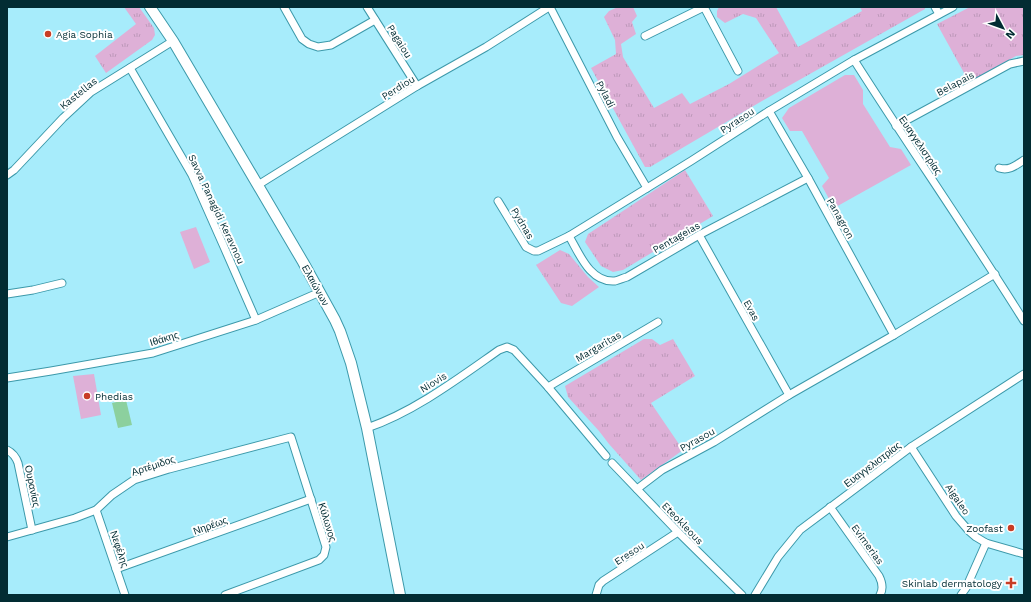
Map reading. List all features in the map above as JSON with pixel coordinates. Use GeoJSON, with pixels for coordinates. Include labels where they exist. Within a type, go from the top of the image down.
{"type":"FeatureCollection","features":[{"type":"Feature","properties":{"kind":"main road","name":"Ελαιώνων"},"geometry":{"type":"LineString","coordinates":[[150,7],[173,41],[335,320],[347,351],[367,428],[400,595]]}},
{"type":"Feature","properties":{"kind":"street"},"geometry":{"type":"LineString","coordinates":[[284,7],[302,39],[309,44],[318,47],[331,45],[375,20]]}},
{"type":"Feature","properties":{"kind":"street","name":"Pagaiou"},"geometry":{"type":"LineString","coordinates":[[367,7],[417,86]]}},
{"type":"Feature","properties":{"kind":"street","name":"Perdiou"},"geometry":{"type":"LineString","coordinates":[[258,185],[417,86],[486,47],[549,7]]}},
{"type":"Feature","properties":{"kind":"street","name":"Pyladi"},"geometry":{"type":"LineString","coordinates":[[549,7],[617,138],[647,188]]}},
{"type":"Feature","properties":{"kind":"street"},"geometry":{"type":"LineString","coordinates":[[645,36],[704,7],[738,71]]}},
{"type":"Feature","properties":{"kind":"street"},"geometry":{"type":"LineString","coordinates":[[935,7],[939,14]]}},
{"type":"Feature","properties":{"kind":"street","name":"Pyrasou"},"geometry":{"type":"LineString","coordinates":[[534,251],[542,250],[569,236],[854,60],[953,7]]}},
{"type":"Feature","properties":{"kind":"street","name":"Kastellas"},"geometry":{"type":"LineString","coordinates":[[7,174],[14,170],[63,118],[91,92],[173,41]]}},
{"type":"Feature","properties":{"kind":"street","name":"Ευαγγελιστρίας"},"geometry":{"type":"LineString","coordinates":[[854,60],[896,126],[995,274],[1024,321]]}},
{"type":"Feature","properties":{"kind":"street","name":"Belapais"},"geometry":{"type":"LineString","coordinates":[[896,126],[1010,64],[1024,61]]}},
{"type":"Feature","properties":{"kind":"street","name":"Savva Panagidi Keravnou"},"geometry":{"type":"LineString","coordinates":[[130,68],[192,175],[256,320]]}},
{"type":"Feature","properties":{"kind":"street","name":"Panagron"},"geometry":{"type":"LineString","coordinates":[[770,111],[894,335]]}},
{"type":"Feature","properties":{"kind":"street"},"geometry":{"type":"LineString","coordinates":[[999,168],[1005,169],[1015,166],[1024,160]]}},
{"type":"Feature","properties":{"kind":"street","name":"Pentageias"},"geometry":{"type":"LineString","coordinates":[[569,236],[588,268],[595,275],[605,280],[615,281],[627,277],[699,235],[808,178]]}},
{"type":"Feature","properties":{"kind":"street","name":"Pydnas"},"geometry":{"type":"LineString","coordinates":[[498,201],[526,247],[534,251]]}},
{"type":"Feature","properties":{"kind":"street","name":"Evas"},"geometry":{"type":"LineString","coordinates":[[699,235],[789,395]]}},
{"type":"Feature","properties":{"kind":"street","name":"Pyrasou"},"geometry":{"type":"LineString","coordinates":[[637,490],[662,470],[714,442],[789,395],[894,335],[995,274]]}},
{"type":"Feature","properties":{"kind":"street"},"geometry":{"type":"LineString","coordinates":[[7,294],[62,284]]}},
{"type":"Feature","properties":{"kind":"street","name":"Ιθάκης"},"geometry":{"type":"LineString","coordinates":[[7,378],[153,353],[256,320],[320,292]]}},
{"type":"Feature","properties":{"kind":"street","name":"Margaritas"},"geometry":{"type":"LineString","coordinates":[[548,387],[658,322]]}},
{"type":"Feature","properties":{"kind":"street","name":"Niovis"},"geometry":{"type":"LineString","coordinates":[[367,428],[395,416],[440,390],[499,350],[507,347],[514,350],[548,387]]}},
{"type":"Feature","properties":{"kind":"street","name":"Ευαγγελιστρίας"},"geometry":{"type":"LineString","coordinates":[[755,595],[785,548],[800,530],[911,447],[1024,374]]}},
{"type":"Feature","properties":{"kind":"street"},"geometry":{"type":"LineString","coordinates":[[548,387],[606,456]]}},
{"type":"Feature","properties":{"kind":"street","name":"Κύλωνος"},"geometry":{"type":"LineString","coordinates":[[224,595],[319,560],[324,555],[326,547],[291,437]]}},
{"type":"Feature","properties":{"kind":"street","name":"Αρτέμιδος"},"geometry":{"type":"LineString","coordinates":[[7,537],[76,518],[96,510],[112,494],[134,480],[291,437]]}},
{"type":"Feature","properties":{"kind":"street","name":"Aigaleo"},"geometry":{"type":"LineString","coordinates":[[911,447],[956,516],[969,531],[986,543],[1024,554]]}},
{"type":"Feature","properties":{"kind":"street","name":"Ουρανίας"},"geometry":{"type":"LineString","coordinates":[[7,450],[13,454],[18,463],[32,530]]}},
{"type":"Feature","properties":{"kind":"street","name":"Eteokleous"},"geometry":{"type":"LineString","coordinates":[[612,463],[678,532],[742,595]]}},
{"type":"Feature","properties":{"kind":"street","name":"Νηρέως"},"geometry":{"type":"LineString","coordinates":[[116,569],[311,498]]}},
{"type":"Feature","properties":{"kind":"street","name":"Evimerias"},"geometry":{"type":"LineString","coordinates":[[830,507],[882,581],[880,595]]}},
{"type":"Feature","properties":{"kind":"street","name":"Νεφέλης"},"geometry":{"type":"LineString","coordinates":[[96,510],[125,595]]}},
{"type":"Feature","properties":{"kind":"street","name":"Eresou"},"geometry":{"type":"LineString","coordinates":[[596,595],[599,586],[603,581],[678,532]]}},
{"type":"Feature","properties":{"kind":"street"},"geometry":{"type":"LineString","coordinates":[[961,595],[966,588],[986,543]]}},
{"type":"Feature","properties":{"kind":"green space"},"geometry":{"type":"Polygon","coordinates":[[[124,7],[139,7],[154,28],[155,35],[152,40],[106,73],[95,56],[136,24],[124,7]]]}},
{"type":"Feature","properties":{"kind":"green space"},"geometry":{"type":"Polygon","coordinates":[[[618,7],[633,7],[637,16],[632,22],[636,34],[621,44],[623,57],[654,108],[682,93],[690,104],[729,84],[779,53],[756,18],[743,14],[725,23],[717,17],[719,7],[776,7],[798,47],[862,11],[860,7],[925,7],[925,9],[762,101],[650,167],[645,167],[591,68],[616,54],[615,40],[604,17],[609,11],[618,7]]]}},
{"type":"Feature","properties":{"kind":"green space"},"geometry":{"type":"Polygon","coordinates":[[[970,7],[1024,7],[1024,55],[1016,56],[969,82],[937,24],[970,7]]]}},
{"type":"Feature","properties":{"kind":"green space"},"geometry":{"type":"Polygon","coordinates":[[[845,75],[854,75],[863,90],[863,104],[890,147],[901,149],[911,165],[834,208],[822,186],[829,178],[802,131],[790,131],[782,118],[789,108],[845,75]]]}},
{"type":"Feature","properties":{"kind":"green space"},"geometry":{"type":"Polygon","coordinates":[[[685,170],[713,216],[623,270],[613,272],[601,266],[585,242],[588,234],[685,170]]]}},
{"type":"Feature","properties":{"kind":"green space"},"geometry":{"type":"Polygon","coordinates":[[[196,227],[210,262],[194,269],[180,232],[196,227]]]}},
{"type":"Feature","properties":{"kind":"green space"},"geometry":{"type":"Polygon","coordinates":[[[560,250],[569,254],[588,277],[599,287],[572,306],[561,303],[536,265],[560,250]]]}},
{"type":"Feature","properties":{"kind":"green space"},"geometry":{"type":"Polygon","coordinates":[[[644,339],[652,339],[660,345],[673,339],[695,376],[651,403],[683,450],[641,480],[568,397],[565,386],[644,339]]]}},
{"type":"Feature","properties":{"kind":"green space","name":"Phedias"},"geometry":{"type":"Polygon","coordinates":[[[94,374],[101,415],[81,419],[73,376],[94,374]]]}},
{"type":"Feature","properties":{"kind":"shaded area"},"geometry":{"type":"Polygon","coordinates":[[[126,400],[132,425],[118,428],[112,403],[126,400]]]}},
{"type":"Feature","properties":{"kind":"place","name":"Agia Sophia"},"geometry":{"type":"Point","coordinates":[48,34]}},
{"type":"Feature","properties":{"kind":"place","name":"Phedias"},"geometry":{"type":"Point","coordinates":[87,396]}},
{"type":"Feature","properties":{"kind":"place","name":"Zoofast"},"geometry":{"type":"Point","coordinates":[1011,528]}},
{"type":"Feature","properties":{"kind":"place","name":"Skinlab dermatology"},"geometry":{"type":"Point","coordinates":[1011,583]}}]}
